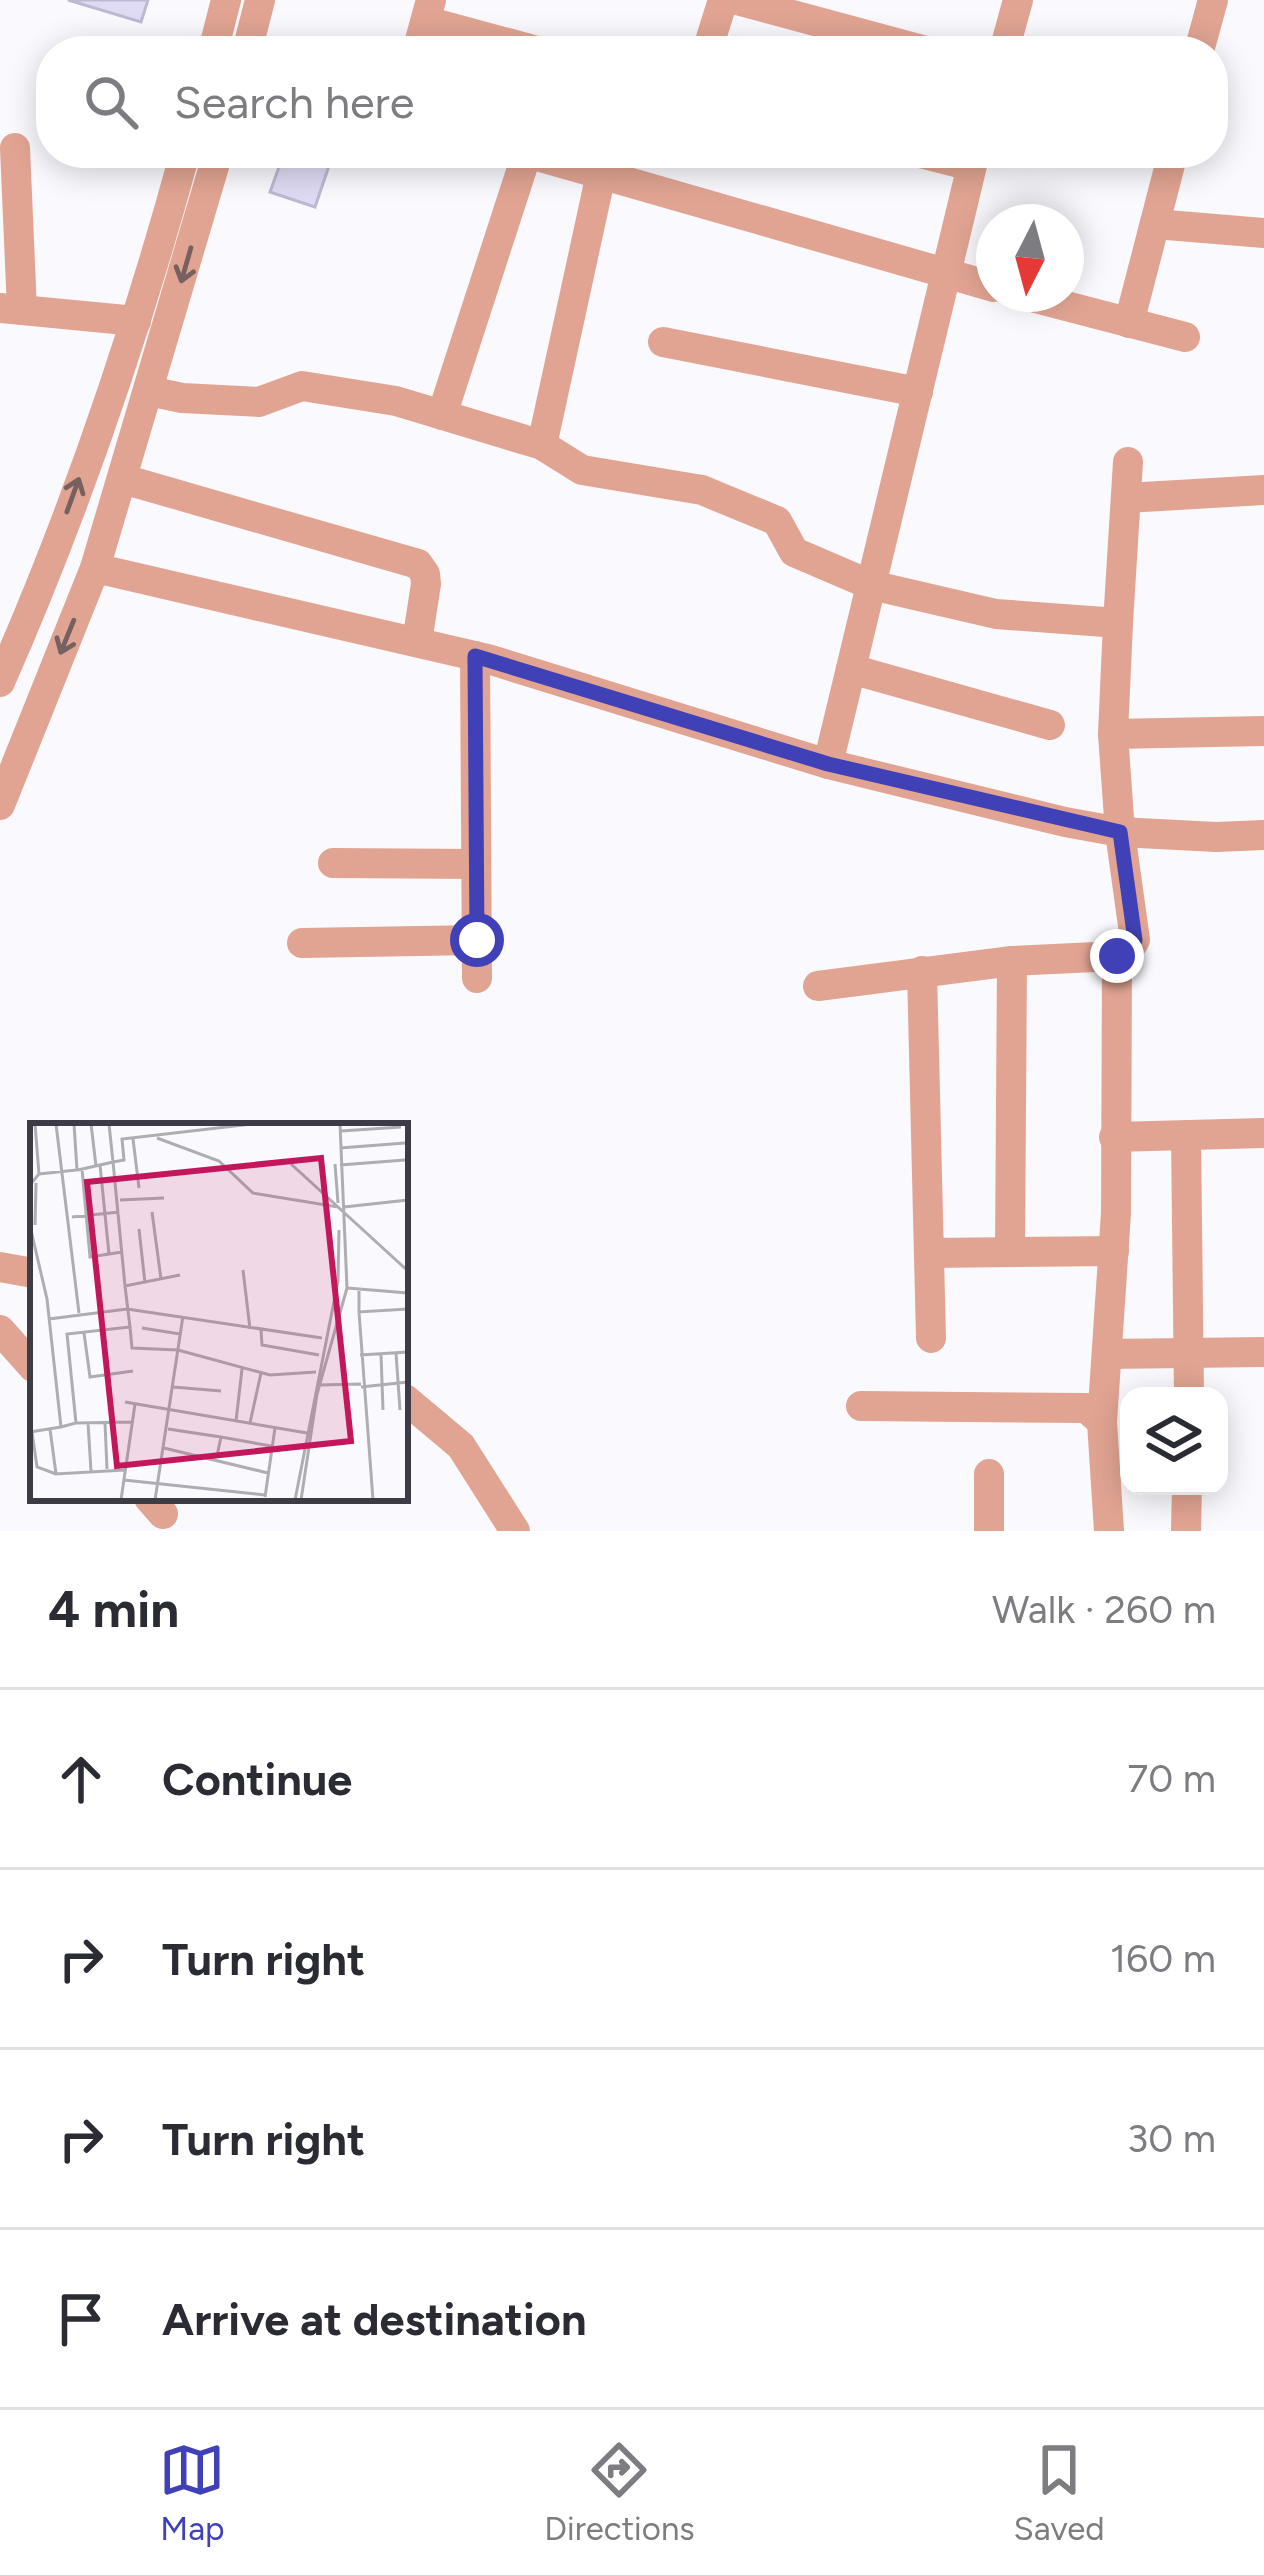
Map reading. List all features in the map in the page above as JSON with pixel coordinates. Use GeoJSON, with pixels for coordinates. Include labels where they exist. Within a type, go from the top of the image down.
{"type":"FeatureCollection","features":[{"type":"Feature","properties":{"kind":"street"},"geometry":{"type":"LineString","coordinates":[[217,36],[226,0]]}},
{"type":"Feature","properties":{"kind":"street"},"geometry":{"type":"LineString","coordinates":[[251,36],[260,0]]}},
{"type":"Feature","properties":{"kind":"street"},"geometry":{"type":"LineString","coordinates":[[712,36],[723,0]]}},
{"type":"Feature","properties":{"kind":"street"},"geometry":{"type":"LineString","coordinates":[[736,0],[870,36]]}},
{"type":"Feature","properties":{"kind":"street"},"geometry":{"type":"LineString","coordinates":[[1008,36],[1018,0]]}},
{"type":"Feature","properties":{"kind":"street"},"geometry":{"type":"LineString","coordinates":[[1203,36],[1213,0]]}},
{"type":"Feature","properties":{"kind":"street"},"geometry":{"type":"LineString","coordinates":[[425,24],[474,36]]}},
{"type":"Feature","properties":{"kind":"street"},"geometry":{"type":"LineString","coordinates":[[15,148],[11,309],[136,321]]}},
{"type":"Feature","properties":{"kind":"street"},"geometry":{"type":"LineString","coordinates":[[0,682],[30,615],[136,321],[181,168]]}},
{"type":"Feature","properties":{"kind":"street"},"geometry":{"type":"LineString","coordinates":[[0,805],[95,568],[214,168]]}},
{"type":"Feature","properties":{"kind":"street"},"geometry":{"type":"LineString","coordinates":[[442,415],[521,168]]}},
{"type":"Feature","properties":{"kind":"street"},"geometry":{"type":"LineString","coordinates":[[580,168],[976,282]]}},
{"type":"Feature","properties":{"kind":"street"},"geometry":{"type":"LineString","coordinates":[[828,764],[971,168]]}},
{"type":"Feature","properties":{"kind":"street"},"geometry":{"type":"LineString","coordinates":[[1129,322],[1169,168]]}},
{"type":"Feature","properties":{"kind":"street"},"geometry":{"type":"LineString","coordinates":[[542,445],[601,174]]}},
{"type":"Feature","properties":{"kind":"street"},"geometry":{"type":"LineString","coordinates":[[1155,224],[1264,233]]}},
{"type":"Feature","properties":{"kind":"street"},"geometry":{"type":"LineString","coordinates":[[1084,310],[1185,338]]}},
{"type":"Feature","properties":{"kind":"street"},"geometry":{"type":"LineString","coordinates":[[663,342],[917,392]]}},
{"type":"Feature","properties":{"kind":"street"},"geometry":{"type":"LineString","coordinates":[[149,391],[182,398],[259,402],[302,386],[396,401],[542,445],[582,470],[702,490],[777,521],[794,552],[871,585],[995,614],[1118,623]]}},
{"type":"Feature","properties":{"kind":"street"},"geometry":{"type":"LineString","coordinates":[[818,986],[1012,961],[1117,956],[1135,940],[1113,734],[1128,462]]}},
{"type":"Feature","properties":{"kind":"street"},"geometry":{"type":"LineString","coordinates":[[122,479],[418,564],[426,584],[418,642]]}},
{"type":"Feature","properties":{"kind":"street"},"geometry":{"type":"LineString","coordinates":[[1126,497],[1264,490]]}},
{"type":"Feature","properties":{"kind":"street"},"geometry":{"type":"LineString","coordinates":[[95,568],[475,656],[828,764],[1120,832],[1264,835]]}},
{"type":"Feature","properties":{"kind":"street"},"geometry":{"type":"LineString","coordinates":[[475,656],[477,978]]}},
{"type":"Feature","properties":{"kind":"street"},"geometry":{"type":"LineString","coordinates":[[851,669],[1050,724]]}},
{"type":"Feature","properties":{"kind":"street"},"geometry":{"type":"LineString","coordinates":[[1113,734],[1264,731]]}},
{"type":"Feature","properties":{"kind":"street"},"geometry":{"type":"LineString","coordinates":[[333,863],[476,865]]}},
{"type":"Feature","properties":{"kind":"street"},"geometry":{"type":"LineString","coordinates":[[302,943],[477,940]]}},
{"type":"Feature","properties":{"kind":"street"},"geometry":{"type":"LineString","coordinates":[[1109,1531],[1102,1422],[1114,1252],[1117,956]]}},
{"type":"Feature","properties":{"kind":"street"},"geometry":{"type":"LineString","coordinates":[[1010,1252],[1012,961]]}},
{"type":"Feature","properties":{"kind":"street"},"geometry":{"type":"LineString","coordinates":[[922,971],[931,1338]]}},
{"type":"Feature","properties":{"kind":"street"},"geometry":{"type":"LineString","coordinates":[[1114,1137],[1264,1133]]}},
{"type":"Feature","properties":{"kind":"street"},"geometry":{"type":"LineString","coordinates":[[1186,1135],[1189,1387]]}},
{"type":"Feature","properties":{"kind":"street"},"geometry":{"type":"LineString","coordinates":[[931,1253],[1114,1252]]}},
{"type":"Feature","properties":{"kind":"street"},"geometry":{"type":"LineString","coordinates":[[0,1267],[30,1272]]}},
{"type":"Feature","properties":{"kind":"street"},"geometry":{"type":"LineString","coordinates":[[0,1330],[30,1364]]}},
{"type":"Feature","properties":{"kind":"street"},"geometry":{"type":"LineString","coordinates":[[1107,1354],[1264,1352]]}},
{"type":"Feature","properties":{"kind":"street"},"geometry":{"type":"LineString","coordinates":[[408,1402],[461,1446],[515,1531]]}},
{"type":"Feature","properties":{"kind":"street"},"geometry":{"type":"LineString","coordinates":[[861,1406],[1086,1408],[1102,1422]]}},
{"type":"Feature","properties":{"kind":"street"},"geometry":{"type":"LineString","coordinates":[[989,1474],[989,1531]]}},
{"type":"Feature","properties":{"kind":"street"},"geometry":{"type":"LineString","coordinates":[[1186,1531],[1187,1495]]}},
{"type":"Feature","properties":{"kind":"building"},"geometry":{"type":"Polygon","coordinates":[[[68,0],[148,0],[141,22],[68,0]]]}},
{"type":"Feature","properties":{"kind":"building"},"geometry":{"type":"Polygon","coordinates":[[[279,168],[328,168],[315,207],[270,192],[279,168]]]}},
{"type":"Feature","properties":{"kind":"route"},"geometry":{"type":"LineString","coordinates":[[477,940],[475,656],[828,764],[1120,832],[1135,940],[1117,956]]}}]}
